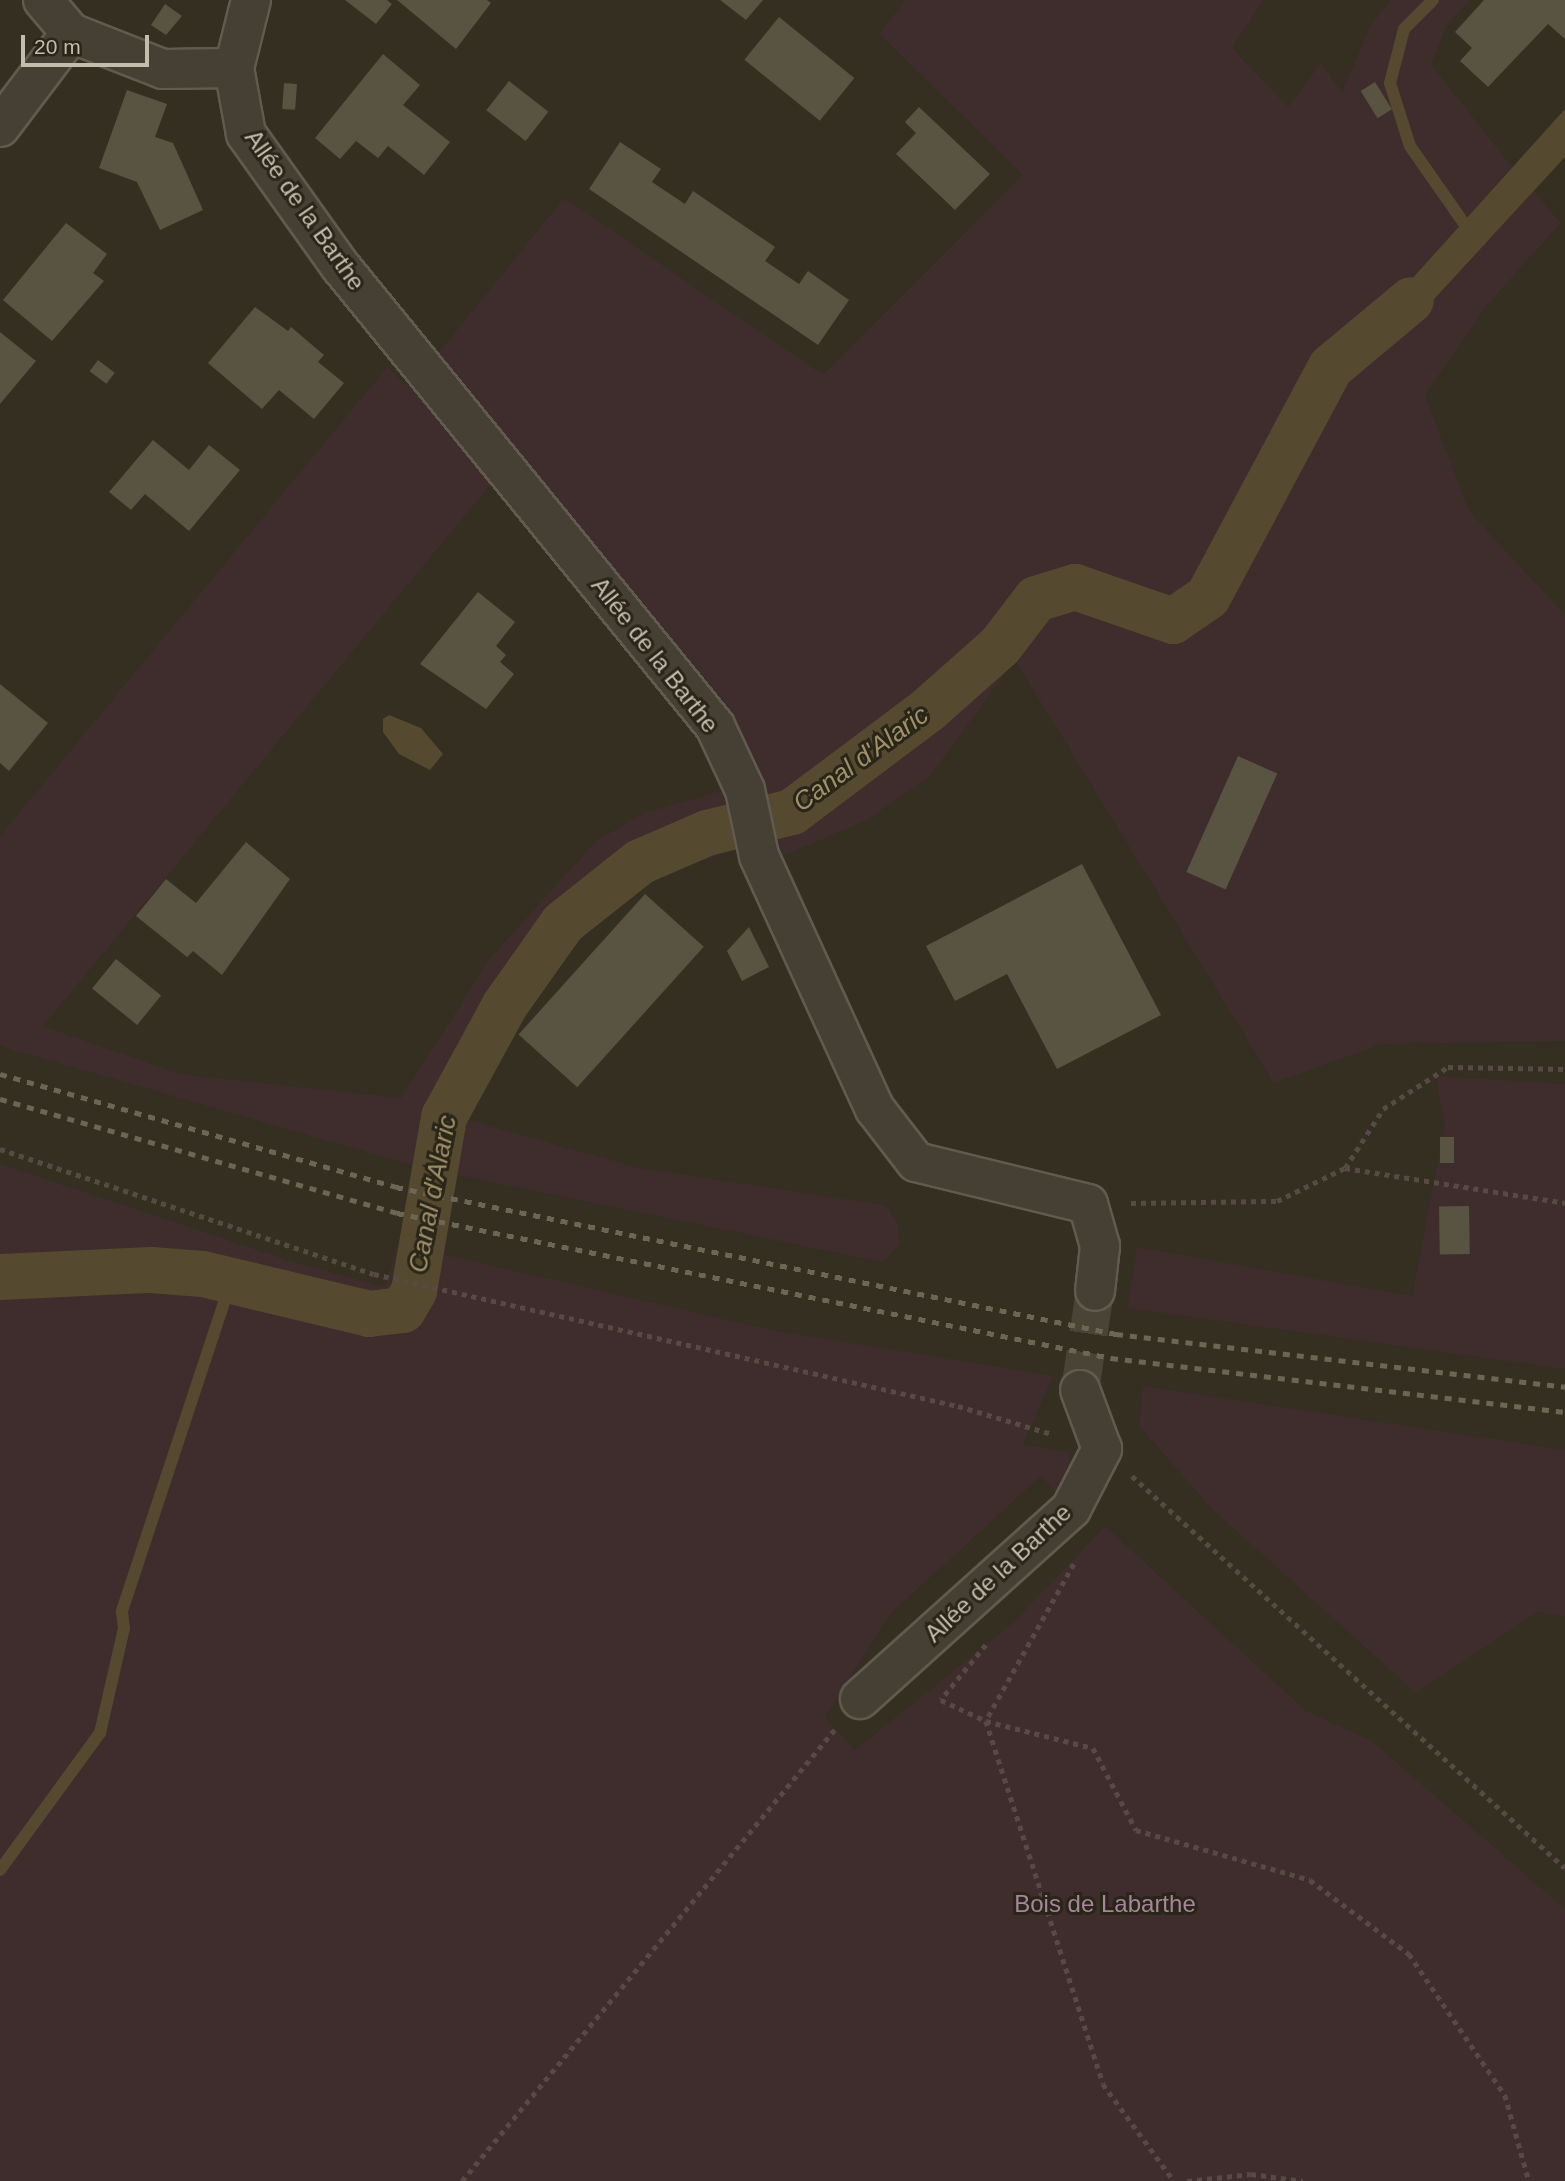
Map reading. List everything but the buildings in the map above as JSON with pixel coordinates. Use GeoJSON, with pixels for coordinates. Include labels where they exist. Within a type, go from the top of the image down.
{"type":"FeatureCollection","features":[{"type":"Feature","properties":{"kind":"street"},"geometry":{"type":"LineString","coordinates":[[43,0],[71,33],[163,69],[234,68]]}},
{"type":"Feature","properties":{"kind":"street","name":"Allée de la Barthe"},"geometry":{"type":"LineString","coordinates":[[251,0],[234,68],[246,134],[320,239],[715,726],[745,790],[759,856],[875,1109],[916,1162],[1088,1204]]}},
{"type":"Feature","properties":{"kind":"street"},"geometry":{"type":"LineString","coordinates":[[0,127],[71,33]]}},
{"type":"Feature","properties":{"kind":"street"},"geometry":{"type":"LineString","coordinates":[[1088,1204],[1100,1246],[1096,1291]]}},
{"type":"Feature","properties":{"kind":"street"},"geometry":{"type":"LineString","coordinates":[[1080,1390],[1102,1449]]}},
{"type":"Feature","properties":{"kind":"street","name":"Allée de la Barthe"},"geometry":{"type":"LineString","coordinates":[[860,1699],[1063,1519],[1102,1449]]}},
{"type":"Feature","properties":{"kind":"path"},"geometry":{"type":"LineString","coordinates":[[1088,1204],[1277,1202],[1345,1168],[1383,1109],[1448,1068],[1565,1069]]}},
{"type":"Feature","properties":{"kind":"path"},"geometry":{"type":"LineString","coordinates":[[0,1149],[374,1274],[445,1286],[958,1406],[1102,1449],[1565,1867]]}},
{"type":"Feature","properties":{"kind":"path"},"geometry":{"type":"LineString","coordinates":[[1345,1168],[1565,1203]]}},
{"type":"Feature","properties":{"kind":"path"},"geometry":{"type":"LineString","coordinates":[[1073,1554],[1074,1565],[986,1721],[1103,2084],[1174,2181]]}},
{"type":"Feature","properties":{"kind":"path"},"geometry":{"type":"LineString","coordinates":[[989,1641],[941,1700],[986,1721],[1093,1748],[1136,1830],[1310,1880],[1409,1954],[1505,2095],[1529,2181]]}},
{"type":"Feature","properties":{"kind":"path"},"geometry":{"type":"LineString","coordinates":[[462,2181],[860,1699]]}},
{"type":"Feature","properties":{"kind":"path"},"geometry":{"type":"LineString","coordinates":[[1187,2181],[1251,2174],[1303,2181]]}},
{"type":"Feature","properties":{"kind":"green space"},"geometry":{"type":"Polygon","coordinates":[[[906,0],[1264,0],[1232,48],[1288,107],[1321,63],[1342,92],[1371,25],[1391,0],[1470,0],[1448,23],[1431,64],[1512,167],[1392,301],[1357,330],[1414,321],[1534,191],[1561,223],[1487,305],[1425,395],[1469,511],[1565,615],[1565,1041],[1382,1044],[1274,1083],[1015,660],[930,776],[867,820],[780,857],[759,781],[727,705],[518,451],[43,1026],[180,1074],[401,1098],[491,957],[597,840],[647,812],[724,790],[730,852],[650,877],[596,911],[530,997],[468,1120],[639,1168],[885,1205],[897,1221],[900,1244],[882,1262],[418,1167],[0,1046],[0,836],[387,367],[410,388],[564,198],[823,375],[1022,175],[879,33],[906,0]]]}},
{"type":"Feature","properties":{"kind":"green space"},"geometry":{"type":"Polygon","coordinates":[[[1435,1076],[1565,1084],[1565,1369],[1127,1308],[1137,1247],[1412,1296],[1445,1124],[1435,1076]]]}},
{"type":"Feature","properties":{"kind":"green space","name":"Bois de Labarthe"},"geometry":{"type":"Polygon","coordinates":[[[0,1164],[293,1262],[385,1287],[398,1244],[772,1330],[1053,1376],[1023,1444],[1067,1452],[1075,1486],[1071,1509],[1041,1476],[890,1614],[825,1717],[855,1750],[1013,1623],[1105,1526],[1306,1711],[1372,1741],[1565,1909],[1565,2181],[0,2181],[0,1164]]]}},
{"type":"Feature","properties":{"kind":"green space"},"geometry":{"type":"Polygon","coordinates":[[[1143,1386],[1565,1450],[1565,1617],[1538,1612],[1416,1693],[1211,1508],[1139,1426],[1143,1386]]]}},
{"type":"Feature","properties":{"kind":"shaded area"},"geometry":{"type":"Polygon","coordinates":[[[1565,109],[1565,157],[1414,321],[1379,352],[1357,330],[1392,301],[1565,109]]]}},
{"type":"Feature","properties":{"kind":"shaded area"},"geometry":{"type":"Polygon","coordinates":[[[389,715],[421,728],[443,754],[430,770],[399,754],[383,732],[383,719],[389,715]]]}},
{"type":"Feature","properties":{"kind":"waterway","name":"Canal d'Alaric"},"geometry":{"type":"LineString","coordinates":[[1433,0],[1404,29],[1390,83],[1410,146],[1463,222],[1475,230]]}},
{"type":"Feature","properties":{"kind":"waterway","name":"Canal d'Alaric"},"geometry":{"type":"LineString","coordinates":[[0,1277],[151,1270],[203,1274],[369,1314],[403,1310],[414,1291],[444,1117],[505,1005],[563,923],[640,862],[707,833],[792,812],[929,709],[1000,646],[1036,599],[1075,587],[1173,621],[1208,597],[1331,367],[1411,300]]}},
{"type":"Feature","properties":{"kind":"waterway"},"geometry":{"type":"LineString","coordinates":[[0,1870],[100,1733],[124,1628],[122,1611],[231,1281]]}},
{"type":"Feature","properties":{"kind":"tunnel"},"geometry":{"type":"LineString","coordinates":[[1080,1390],[1095,1291]]}},
{"type":"Feature","properties":{"kind":"railway"},"geometry":{"type":"LineString","coordinates":[[0,1074],[396,1187],[1116,1334],[1565,1387]]}},
{"type":"Feature","properties":{"kind":"railway"},"geometry":{"type":"LineString","coordinates":[[0,1099],[397,1213],[1111,1358],[1565,1412]]}}]}
